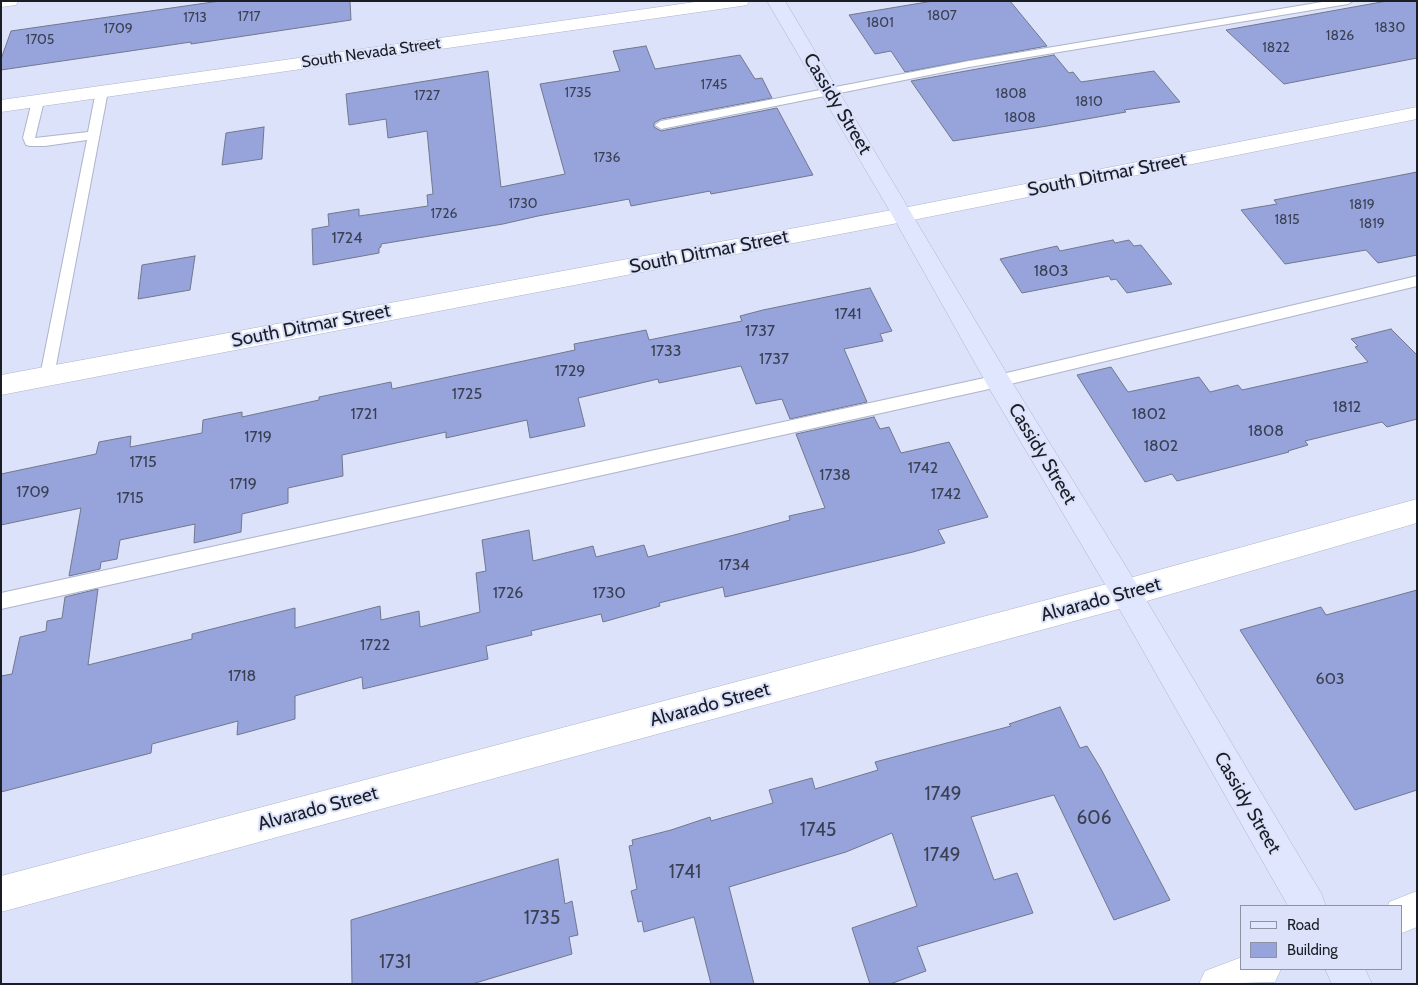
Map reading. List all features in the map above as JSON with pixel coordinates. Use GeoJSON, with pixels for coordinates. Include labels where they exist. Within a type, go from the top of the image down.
{"type":"FeatureCollection","features":[{"type":"Feature","properties":{"kind":"main road","name":"Cassidy Street"},"geometry":{"type":"LineString","coordinates":[[776,1],[998,380],[1126,593],[1307,905]]}},
{"type":"Feature","properties":{"kind":"main road"},"geometry":{"type":"LineString","coordinates":[[1345,970],[1353,984]]}},
{"type":"Feature","properties":{"kind":"street"},"geometry":{"type":"LineString","coordinates":[[1,2],[10,1]]}},
{"type":"Feature","properties":{"kind":"street","name":"South Nevada Street"},"geometry":{"type":"LineString","coordinates":[[1,106],[741,1]]}},
{"type":"Feature","properties":{"kind":"street","name":"South Ditmar Street"},"geometry":{"type":"LineString","coordinates":[[1,385],[903,215],[1417,113]]}},
{"type":"Feature","properties":{"kind":"street","name":"Alvarado Street"},"geometry":{"type":"LineString","coordinates":[[1,894],[1126,593],[1417,511]]}},
{"type":"Feature","properties":{"kind":"street"},"geometry":{"type":"LineString","coordinates":[[1403,915],[1417,909]]}},
{"type":"Feature","properties":{"kind":"street"},"geometry":{"type":"LineString","coordinates":[[1218,984],[1259,970]]}},
{"type":"Feature","properties":{"kind":"lane"},"geometry":{"type":"LineString","coordinates":[[662,125],[969,64],[1348,1]]}},
{"type":"Feature","properties":{"kind":"lane"},"geometry":{"type":"LineString","coordinates":[[47,376],[102,91]]}},
{"type":"Feature","properties":{"kind":"lane"},"geometry":{"type":"LineString","coordinates":[[38,101],[29,138],[30,142],[45,142],[94,135]]}},
{"type":"Feature","properties":{"kind":"lane"},"geometry":{"type":"LineString","coordinates":[[1,601],[998,380],[1417,282]]}},
{"type":"Feature","properties":{"kind":"building"},"geometry":{"type":"Polygon","coordinates":[[[220,1],[350,1],[351,20],[1,70],[1,59],[11,31],[220,1]]]}},
{"type":"Feature","properties":{"kind":"building"},"geometry":{"type":"Polygon","coordinates":[[[933,1],[1010,1],[1047,46],[905,72],[891,51],[875,54],[849,15],[933,1]]]}},
{"type":"Feature","properties":{"kind":"building"},"geometry":{"type":"Polygon","coordinates":[[[1387,1],[1417,1],[1417,58],[1284,84],[1226,30],[1387,1]]]}},
{"type":"Feature","properties":{"kind":"building"},"geometry":{"type":"Polygon","coordinates":[[[646,46],[655,69],[740,55],[755,79],[762,78],[772,98],[661,119],[654,123],[654,127],[661,131],[777,108],[813,175],[711,194],[710,191],[631,206],[629,199],[503,224],[381,244],[379,253],[313,265],[312,229],[329,226],[328,214],[359,209],[359,216],[428,206],[427,195],[433,194],[427,131],[388,138],[386,119],[349,125],[346,94],[488,71],[501,187],[565,174],[540,84],[620,71],[613,51],[646,46]]]}},
{"type":"Feature","properties":{"kind":"building"},"geometry":{"type":"Polygon","coordinates":[[[1054,55],[1069,73],[1073,72],[1081,82],[1154,71],[1180,102],[1124,110],[1126,112],[953,141],[911,81],[1054,55]]]}},
{"type":"Feature","properties":{"kind":"building"},"geometry":{"type":"Polygon","coordinates":[[[264,127],[262,159],[222,165],[226,133],[264,127]]]}},
{"type":"Feature","properties":{"kind":"building"},"geometry":{"type":"Polygon","coordinates":[[[1417,172],[1417,255],[1378,263],[1366,250],[1285,264],[1241,210],[1277,204],[1274,200],[1417,172]]]}},
{"type":"Feature","properties":{"kind":"building"},"geometry":{"type":"Polygon","coordinates":[[[1113,240],[1115,243],[1129,240],[1134,246],[1141,245],[1172,284],[1127,293],[1116,279],[1111,280],[1109,276],[1022,293],[1000,259],[1057,246],[1060,251],[1113,240]]]}},
{"type":"Feature","properties":{"kind":"building"},"geometry":{"type":"Polygon","coordinates":[[[195,256],[190,290],[138,299],[142,265],[195,256]]]}},
{"type":"Feature","properties":{"kind":"building"},"geometry":{"type":"Polygon","coordinates":[[[870,288],[892,331],[880,334],[883,341],[844,349],[867,402],[790,419],[782,399],[756,404],[741,366],[659,383],[658,379],[578,398],[585,426],[530,438],[527,420],[446,438],[446,432],[342,455],[343,476],[288,488],[288,503],[242,514],[241,532],[194,543],[195,524],[120,540],[117,559],[101,562],[100,569],[69,576],[81,508],[1,525],[1,474],[96,454],[99,442],[131,436],[130,447],[202,433],[203,420],[242,412],[242,417],[319,400],[319,397],[391,382],[392,389],[575,350],[574,344],[646,330],[649,340],[742,321],[740,316],[763,310],[870,288]]]}},
{"type":"Feature","properties":{"kind":"building"},"geometry":{"type":"Polygon","coordinates":[[[1391,329],[1417,355],[1417,419],[1387,427],[1382,422],[1305,441],[1308,445],[1289,452],[1177,481],[1172,474],[1145,482],[1077,375],[1111,367],[1128,392],[1199,377],[1210,392],[1238,385],[1242,390],[1368,362],[1355,347],[1358,346],[1351,339],[1391,329]]]}},
{"type":"Feature","properties":{"kind":"building"},"geometry":{"type":"Polygon","coordinates":[[[874,417],[880,429],[889,427],[901,453],[949,442],[988,517],[938,530],[945,543],[913,552],[725,597],[723,587],[659,603],[660,606],[603,622],[601,614],[531,631],[532,635],[486,646],[488,659],[363,689],[362,677],[295,696],[295,719],[237,735],[238,721],[152,744],[151,753],[1,792],[1,676],[12,674],[20,637],[46,631],[47,621],[62,618],[65,597],[98,589],[88,665],[192,639],[192,634],[295,608],[295,628],[380,606],[381,620],[419,611],[420,627],[480,612],[476,573],[486,571],[482,540],[529,530],[533,561],[593,546],[596,557],[644,545],[648,557],[790,520],[789,516],[825,508],[796,434],[874,417]]]}},
{"type":"Feature","properties":{"kind":"building"},"geometry":{"type":"Polygon","coordinates":[[[1417,590],[1417,790],[1355,810],[1240,630],[1321,607],[1326,615],[1417,590]]]}},
{"type":"Feature","properties":{"kind":"building"},"geometry":{"type":"Polygon","coordinates":[[[1060,707],[1080,748],[1087,746],[1101,769],[1170,900],[1114,920],[1054,795],[971,817],[994,880],[1017,873],[1033,913],[917,947],[926,971],[890,984],[870,984],[852,928],[917,906],[892,833],[846,852],[729,887],[754,984],[711,984],[694,917],[644,932],[642,921],[638,922],[631,891],[637,889],[629,846],[633,845],[632,840],[710,817],[711,821],[773,803],[769,790],[812,778],[815,789],[878,770],[875,762],[1011,726],[1009,724],[1060,707]]]}},
{"type":"Feature","properties":{"kind":"building"},"geometry":{"type":"Polygon","coordinates":[[[558,859],[565,904],[572,901],[578,935],[569,937],[572,954],[472,984],[352,984],[351,920],[558,859]]]}}]}
